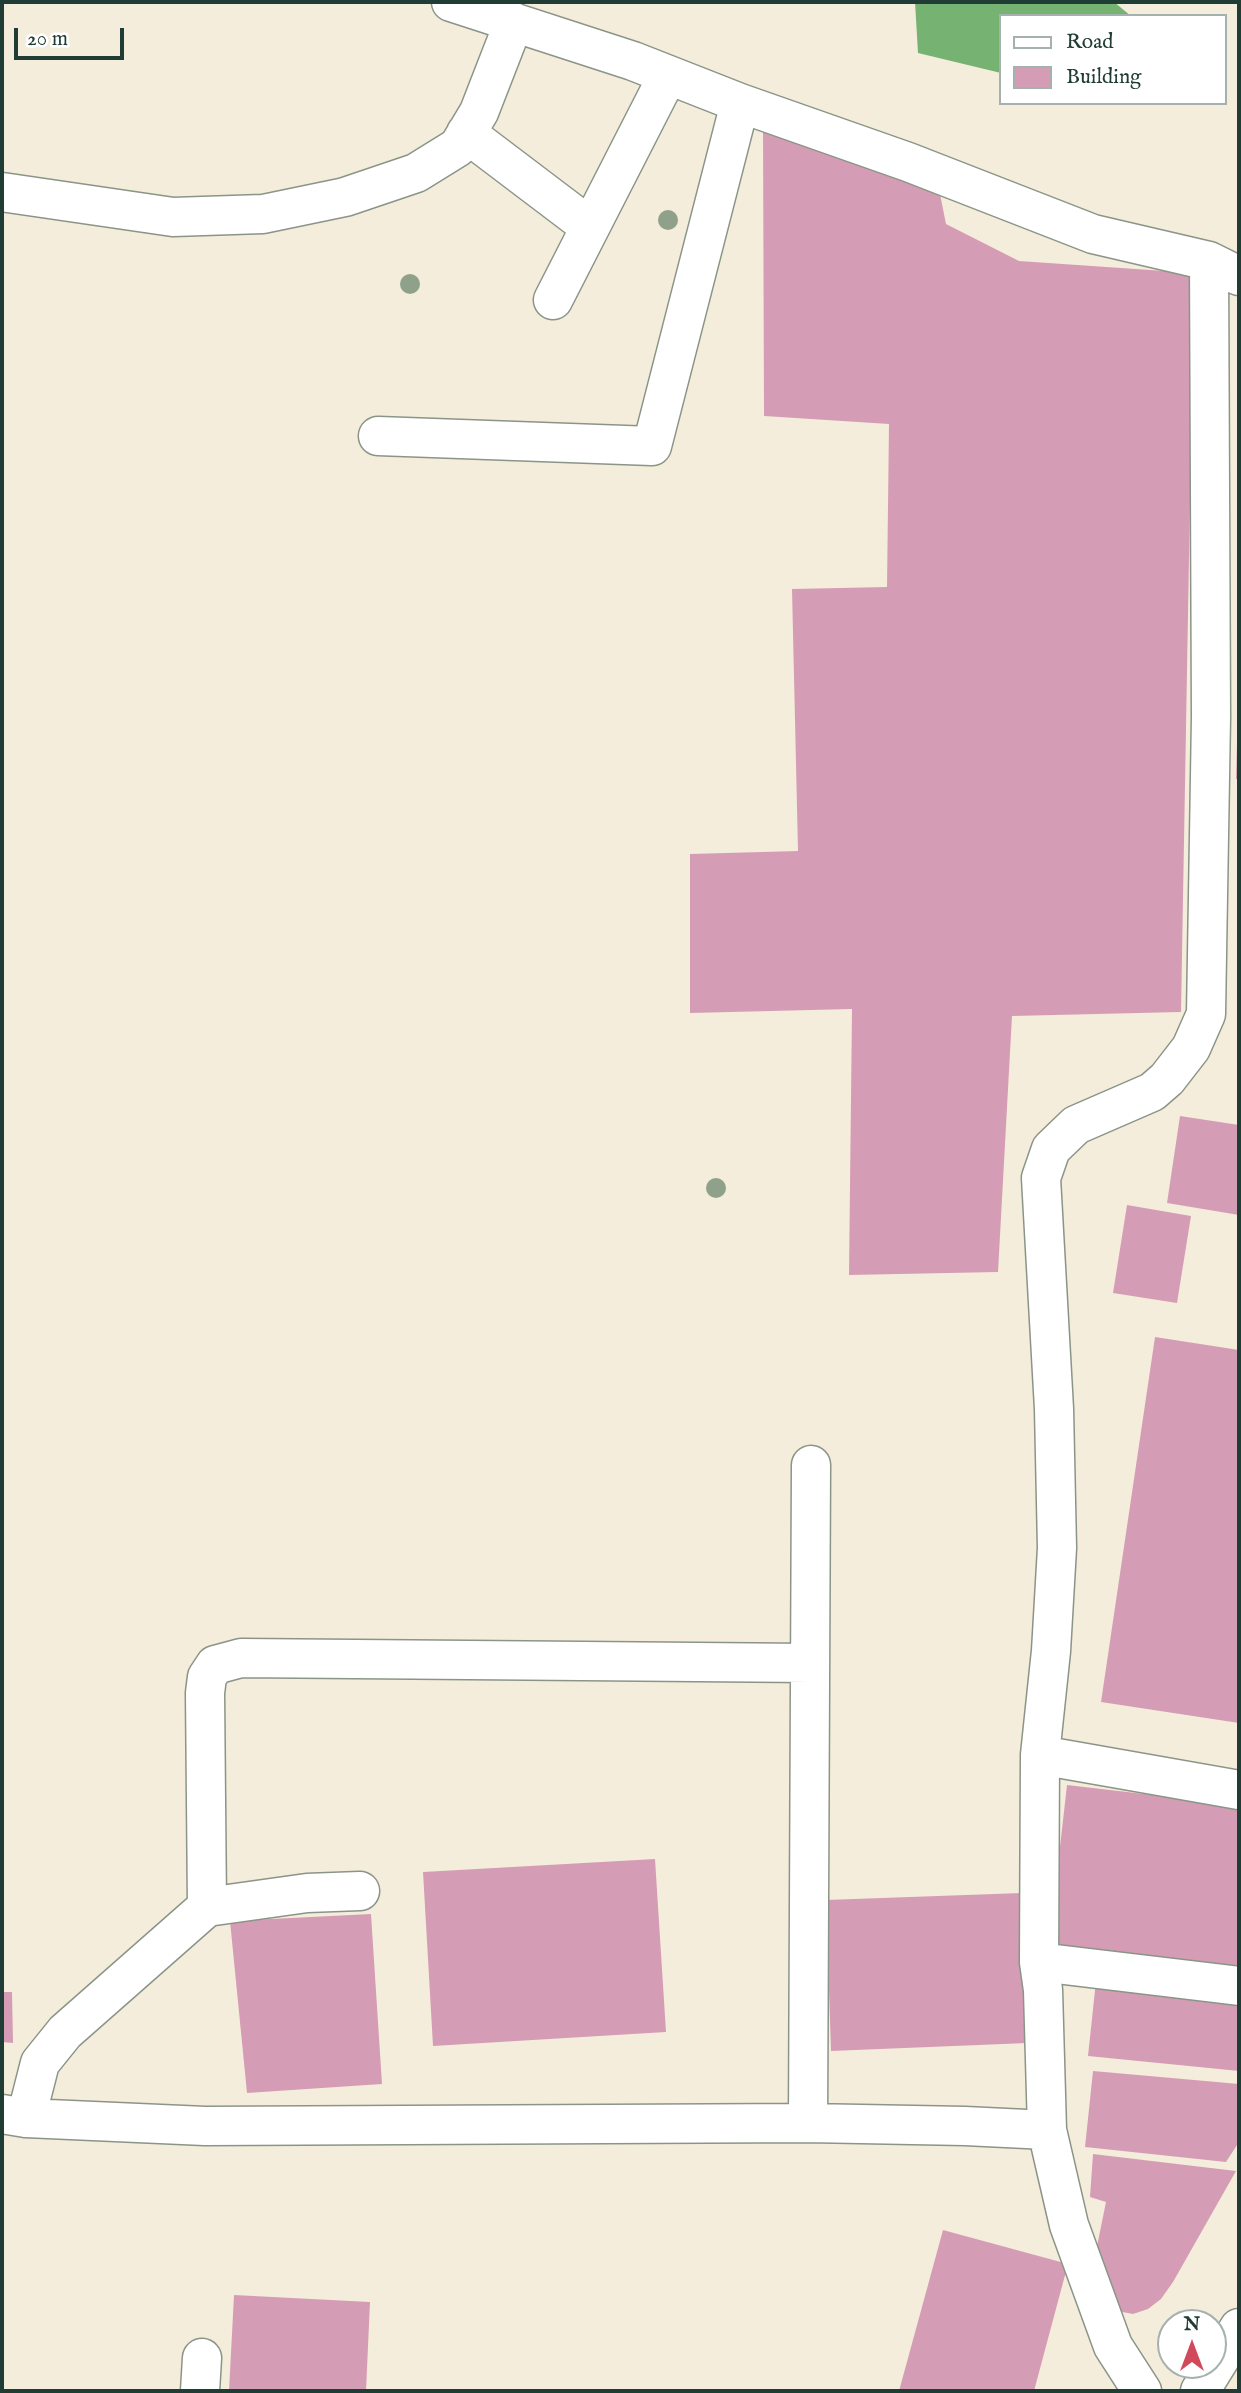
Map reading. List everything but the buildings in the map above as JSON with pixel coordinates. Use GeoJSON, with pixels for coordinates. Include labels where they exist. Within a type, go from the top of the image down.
{"type":"FeatureCollection","features":[{"type":"Feature","properties":{"kind":"street"},"geometry":{"type":"LineString","coordinates":[[451,2],[633,61],[740,103],[908,162],[1093,234],[1224,269],[1211,717],[1224,832],[1206,1014],[1191,1048],[1167,1079],[1152,1092],[1076,1125],[1051,1149],[1041,1178],[1054,1409],[1058,1548],[1040,1755],[1039,1962],[1043,1990],[1047,2130],[1074,2237],[1114,2346],[1142,2391]]}},
{"type":"Feature","properties":{"kind":"street"},"geometry":{"type":"LineString","coordinates":[[2,192],[173,217],[263,214],[345,197],[416,173],[458,147],[479,112],[514,22]]}},
{"type":"Feature","properties":{"kind":"street"},"geometry":{"type":"LineString","coordinates":[[552,300],[668,75]]}},
{"type":"Feature","properties":{"kind":"street"},"geometry":{"type":"LineString","coordinates":[[378,436],[652,446],[740,103]]}},
{"type":"Feature","properties":{"kind":"street"},"geometry":{"type":"LineString","coordinates":[[466,133],[590,227]]}},
{"type":"Feature","properties":{"kind":"street"},"geometry":{"type":"LineString","coordinates":[[808,2123],[811,1465]]}},
{"type":"Feature","properties":{"kind":"street"},"geometry":{"type":"LineString","coordinates":[[208,1907],[205,1693],[207,1677],[215,1665],[241,1658],[810,1663]]}},
{"type":"Feature","properties":{"kind":"street"},"geometry":{"type":"LineString","coordinates":[[1040,1755],[1239,1790]]}},
{"type":"Feature","properties":{"kind":"street"},"geometry":{"type":"LineString","coordinates":[[360,1891],[307,1893],[208,1907],[65,2032],[40,2063],[14,2116],[205,2126],[808,2123],[1047,2130]]}},
{"type":"Feature","properties":{"kind":"street"},"geometry":{"type":"LineString","coordinates":[[1039,1962],[1239,1986]]}},
{"type":"Feature","properties":{"kind":"street"},"geometry":{"type":"LineString","coordinates":[[1200,2391],[1239,2328]]}},
{"type":"Feature","properties":{"kind":"green space"},"geometry":{"type":"Polygon","coordinates":[[[915,2],[1114,2],[1129,14],[1000,14],[1000,73],[918,53],[915,2]]]}}]}
